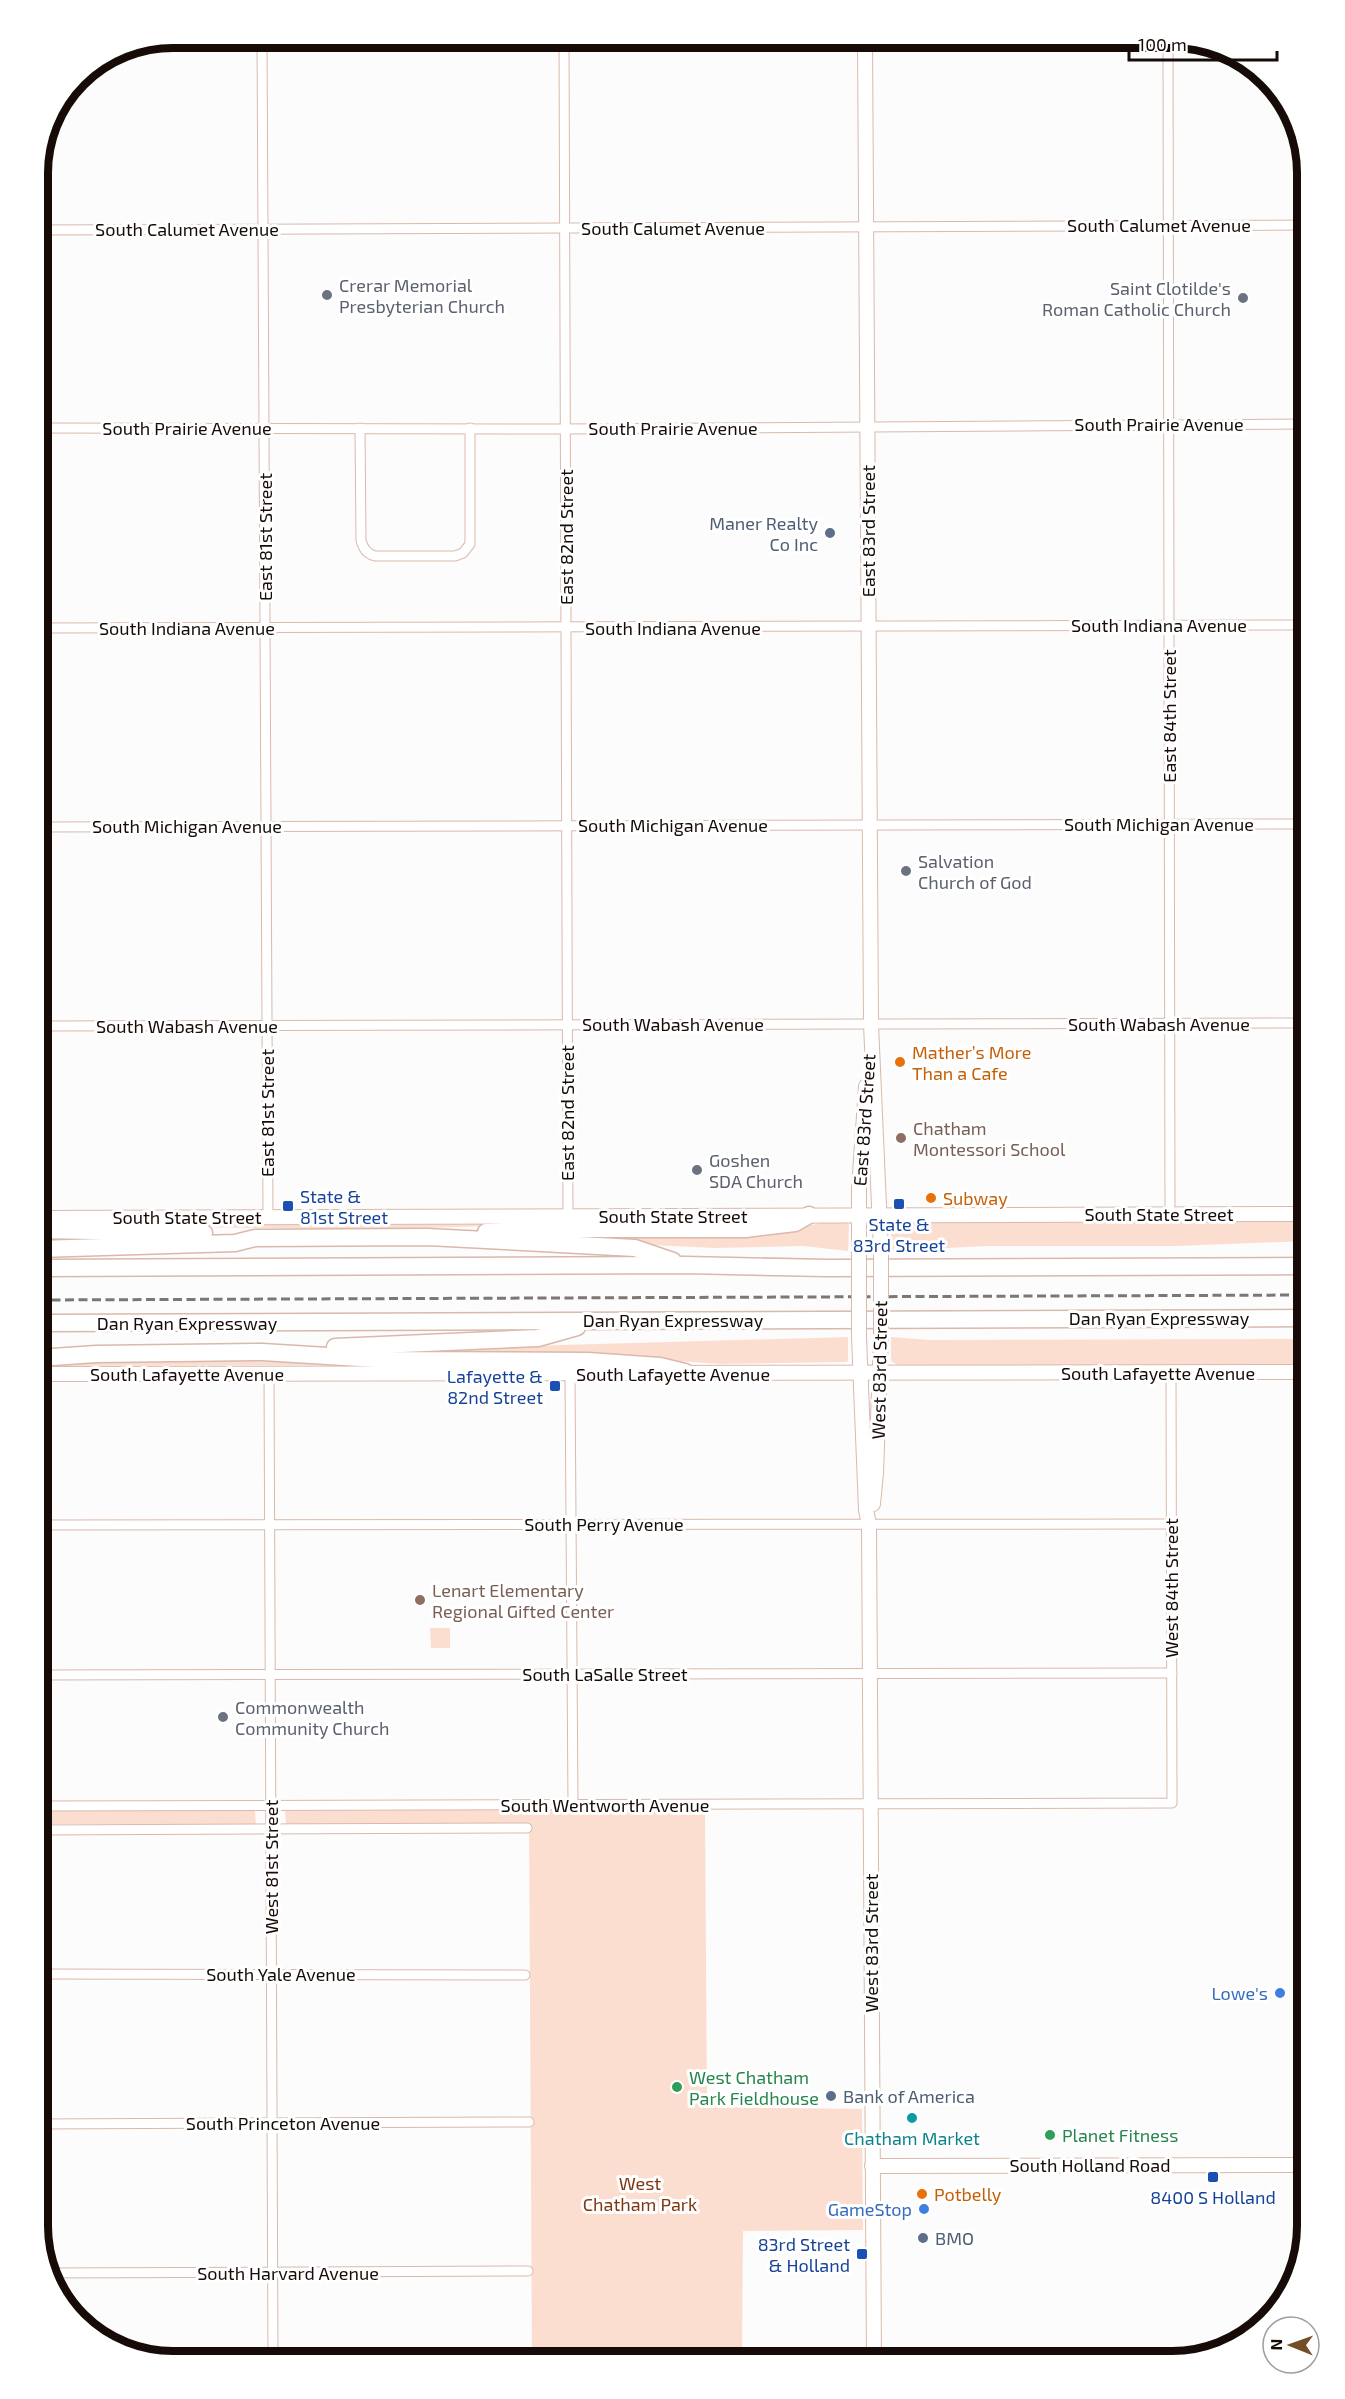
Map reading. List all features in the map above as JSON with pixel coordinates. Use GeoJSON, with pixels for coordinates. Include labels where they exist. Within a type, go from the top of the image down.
{"type":"FeatureCollection","features":[{"type":"Feature","properties":{"kind":"highway"},"geometry":{"type":"LineString","coordinates":[[428,1237],[453,1233],[540,1229],[746,1229],[795,1223],[809,1215]]}},
{"type":"Feature","properties":{"kind":"highway"},"geometry":{"type":"LineString","coordinates":[[48,1230],[235,1234],[255,1238],[428,1237],[636,1248],[685,1266]]}},
{"type":"Feature","properties":{"kind":"highway"},"geometry":{"type":"LineString","coordinates":[[48,1249],[235,1243],[255,1238]]}},
{"type":"Feature","properties":{"kind":"highway"},"geometry":{"type":"LineString","coordinates":[[48,1268],[685,1266],[826,1268],[1297,1265]]}},
{"type":"Feature","properties":{"kind":"highway","name":"Dan Ryan Expressway"},"geometry":{"type":"LineString","coordinates":[[48,1323],[1297,1318]]}},
{"type":"Feature","properties":{"kind":"highway"},"geometry":{"type":"LineString","coordinates":[[262,1352],[293,1348],[451,1344],[538,1338],[596,1321]]}},
{"type":"Feature","properties":{"kind":"highway"},"geometry":{"type":"LineString","coordinates":[[48,1350],[96,1354]]}},
{"type":"Feature","properties":{"kind":"highway"},"geometry":{"type":"LineString","coordinates":[[48,1357],[96,1354],[262,1352],[393,1360],[588,1361],[660,1366],[685,1372]]}},
{"type":"Feature","properties":{"kind":"main road","name":"East 83rd Street"},"geometry":{"type":"LineString","coordinates":[[865,48],[871,1024],[880,1215]]}},
{"type":"Feature","properties":{"kind":"main road","name":"East 83rd Street"},"geometry":{"type":"LineString","coordinates":[[858,1215],[871,1024]]}},
{"type":"Feature","properties":{"kind":"main road","name":"South State Street"},"geometry":{"type":"LineString","coordinates":[[48,1218],[1297,1214]]}},
{"type":"Feature","properties":{"kind":"main road","name":"West 83rd Street"},"geometry":{"type":"LineString","coordinates":[[858,1215],[859,1375],[866,1510],[869,1524]]}},
{"type":"Feature","properties":{"kind":"main road","name":"West 83rd Street"},"geometry":{"type":"LineString","coordinates":[[873,2351],[869,1524],[876,1473],[880,1374],[880,1215]]}},
{"type":"Feature","properties":{"kind":"main road","name":"South Lafayette Avenue"},"geometry":{"type":"LineString","coordinates":[[48,1374],[658,1375],[685,1372],[859,1375],[1297,1372]]}},
{"type":"Feature","properties":{"kind":"main road","name":"South Holland Road"},"geometry":{"type":"LineString","coordinates":[[872,2166],[1297,2165]]}},
{"type":"Feature","properties":{"kind":"street","name":"East 81st Street"},"geometry":{"type":"LineString","coordinates":[[262,48],[268,1217]]}},
{"type":"Feature","properties":{"kind":"street","name":"East 82nd Street"},"geometry":{"type":"LineString","coordinates":[[564,48],[568,1216]]}},
{"type":"Feature","properties":{"kind":"street","name":"East 84th Street"},"geometry":{"type":"LineString","coordinates":[[1168,48],[1170,1214]]}},
{"type":"Feature","properties":{"kind":"street","name":"South Calumet Avenue"},"geometry":{"type":"LineString","coordinates":[[48,230],[1297,225]]}},
{"type":"Feature","properties":{"kind":"street","name":"South Prairie Avenue"},"geometry":{"type":"LineString","coordinates":[[48,428],[565,429],[1297,424]]}},
{"type":"Feature","properties":{"kind":"street"},"geometry":{"type":"LineString","coordinates":[[360,428],[362,544],[371,555],[398,556],[455,556],[468,548],[470,539],[470,428]]}},
{"type":"Feature","properties":{"kind":"street","name":"South Indiana Avenue"},"geometry":{"type":"LineString","coordinates":[[48,628],[1297,625]]}},
{"type":"Feature","properties":{"kind":"street","name":"South Michigan Avenue"},"geometry":{"type":"LineString","coordinates":[[48,827],[1297,824]]}},
{"type":"Feature","properties":{"kind":"street","name":"South Wabash Avenue"},"geometry":{"type":"LineString","coordinates":[[48,1026],[1297,1023]]}},
{"type":"Feature","properties":{"kind":"street","name":"West 81st Street"},"geometry":{"type":"LineString","coordinates":[[269,1373],[273,2351]]}},
{"type":"Feature","properties":{"kind":"street","name":"West 84th Street"},"geometry":{"type":"LineString","coordinates":[[1171,1373],[1172,1803]]}},
{"type":"Feature","properties":{"kind":"street"},"geometry":{"type":"LineString","coordinates":[[570,1375],[573,1805]]}},
{"type":"Feature","properties":{"kind":"street","name":"South Perry Avenue"},"geometry":{"type":"LineString","coordinates":[[48,1525],[1171,1524]]}},
{"type":"Feature","properties":{"kind":"street","name":"South LaSalle Street"},"geometry":{"type":"LineString","coordinates":[[48,1675],[1172,1673]]}},
{"type":"Feature","properties":{"kind":"street","name":"South Wentworth Avenue"},"geometry":{"type":"LineString","coordinates":[[48,1806],[1172,1803]]}},
{"type":"Feature","properties":{"kind":"street","name":"South Wentworth Avenue"},"geometry":{"type":"LineString","coordinates":[[48,1830],[527,1828]]}},
{"type":"Feature","properties":{"kind":"street","name":"South Yale Avenue"},"geometry":{"type":"LineString","coordinates":[[48,1974],[525,1975]]}},
{"type":"Feature","properties":{"kind":"street","name":"South Princeton Avenue"},"geometry":{"type":"LineString","coordinates":[[48,2124],[529,2122]]}},
{"type":"Feature","properties":{"kind":"street","name":"South Harvard Avenue"},"geometry":{"type":"LineString","coordinates":[[58,2273],[528,2271]]}},
{"type":"Feature","properties":{"kind":"green space"},"geometry":{"type":"Polygon","coordinates":[[[1297,1221],[1297,1241],[1177,1246],[986,1246],[891,1251],[891,1227],[894,1223],[1297,1221]]]}},
{"type":"Feature","properties":{"kind":"green space"},"geometry":{"type":"Polygon","coordinates":[[[845,1222],[849,1225],[848,1251],[803,1246],[714,1248],[529,1239],[787,1229],[845,1222]]]}},
{"type":"Feature","properties":{"kind":"green space"},"geometry":{"type":"Polygon","coordinates":[[[496,1224],[496,1226],[373,1229],[170,1227],[170,1225],[496,1224]]]}},
{"type":"Feature","properties":{"kind":"green space"},"geometry":{"type":"Polygon","coordinates":[[[848,1337],[848,1361],[846,1362],[722,1364],[566,1354],[383,1353],[383,1350],[848,1337]]]}},
{"type":"Feature","properties":{"kind":"green space"},"geometry":{"type":"Polygon","coordinates":[[[891,1337],[930,1340],[1297,1339],[1297,1364],[899,1366],[891,1361],[891,1337]]]}},
{"type":"Feature","properties":{"kind":"green space"},"geometry":{"type":"Polygon","coordinates":[[[249,1361],[371,1365],[48,1366],[48,1364],[249,1361]]]}},
{"type":"Feature","properties":{"kind":"green space"},"geometry":{"type":"Polygon","coordinates":[[[430,1628],[450,1628],[450,1648],[431,1648],[430,1628]]]}},
{"type":"Feature","properties":{"kind":"green space","name":"West Chatham Park"},"geometry":{"type":"Polygon","coordinates":[[[705,1810],[707,2107],[862,2109],[863,2230],[743,2231],[742,2351],[532,2351],[529,1823],[286,1824],[285,1811],[705,1810]]]}},
{"type":"Feature","properties":{"kind":"green space"},"geometry":{"type":"Polygon","coordinates":[[[48,1811],[255,1811],[256,1824],[48,1824],[48,1811]]]}},
{"type":"Feature","properties":{"kind":"railway"},"geometry":{"type":"LineString","coordinates":[[48,1300],[1297,1295]]}},
{"type":"Feature","properties":{"kind":"place","name":"Crerar Memorial Presbyterian Church"},"geometry":{"type":"Point","coordinates":[327,295]}},
{"type":"Feature","properties":{"kind":"place","name":"Saint Clotilde's Roman Catholic Church"},"geometry":{"type":"Point","coordinates":[1243,298]}},
{"type":"Feature","properties":{"kind":"place","name":"Maner Realty Co Inc"},"geometry":{"type":"Point","coordinates":[830,533]}},
{"type":"Feature","properties":{"kind":"place","name":"Salvation Church of God"},"geometry":{"type":"Point","coordinates":[906,871]}},
{"type":"Feature","properties":{"kind":"place","name":"Mather’s More Than a Cafe"},"geometry":{"type":"Point","coordinates":[900,1062]}},
{"type":"Feature","properties":{"kind":"place","name":"Chatham Montessori School"},"geometry":{"type":"Point","coordinates":[901,1138]}},
{"type":"Feature","properties":{"kind":"place","name":"Goshen SDA Church"},"geometry":{"type":"Point","coordinates":[697,1170]}},
{"type":"Feature","properties":{"kind":"place","name":"Subway"},"geometry":{"type":"Point","coordinates":[931,1198]}},
{"type":"Feature","properties":{"kind":"place","name":"State & 83rd Street"},"geometry":{"type":"Point","coordinates":[899,1204]}},
{"type":"Feature","properties":{"kind":"place","name":"State & 81st Street"},"geometry":{"type":"Point","coordinates":[288,1206]}},
{"type":"Feature","properties":{"kind":"place","name":"Lafayette & 82nd Street"},"geometry":{"type":"Point","coordinates":[555,1386]}},
{"type":"Feature","properties":{"kind":"place","name":"Lenart Elementary Regional Gifted Center"},"geometry":{"type":"Point","coordinates":[420,1600]}},
{"type":"Feature","properties":{"kind":"place","name":"Commonwealth Community Church"},"geometry":{"type":"Point","coordinates":[223,1717]}},
{"type":"Feature","properties":{"kind":"place","name":"Lowe's"},"geometry":{"type":"Point","coordinates":[1280,1993]}},
{"type":"Feature","properties":{"kind":"place","name":"West Chatham Park Fieldhouse"},"geometry":{"type":"Point","coordinates":[677,2087]}},
{"type":"Feature","properties":{"kind":"place","name":"Bank of America"},"geometry":{"type":"Point","coordinates":[831,2096]}},
{"type":"Feature","properties":{"kind":"place","name":"Chatham Market"},"geometry":{"type":"Point","coordinates":[912,2118]}},
{"type":"Feature","properties":{"kind":"place","name":"Planet Fitness"},"geometry":{"type":"Point","coordinates":[1050,2135]}},
{"type":"Feature","properties":{"kind":"place","name":"8400 S Holland"},"geometry":{"type":"Point","coordinates":[1213,2177]}},
{"type":"Feature","properties":{"kind":"place","name":"Potbelly"},"geometry":{"type":"Point","coordinates":[922,2194]}},
{"type":"Feature","properties":{"kind":"place","name":"GameStop"},"geometry":{"type":"Point","coordinates":[924,2209]}},
{"type":"Feature","properties":{"kind":"place","name":"BMO"},"geometry":{"type":"Point","coordinates":[923,2238]}},
{"type":"Feature","properties":{"kind":"place","name":"83rd Street & Holland"},"geometry":{"type":"Point","coordinates":[862,2254]}}]}
